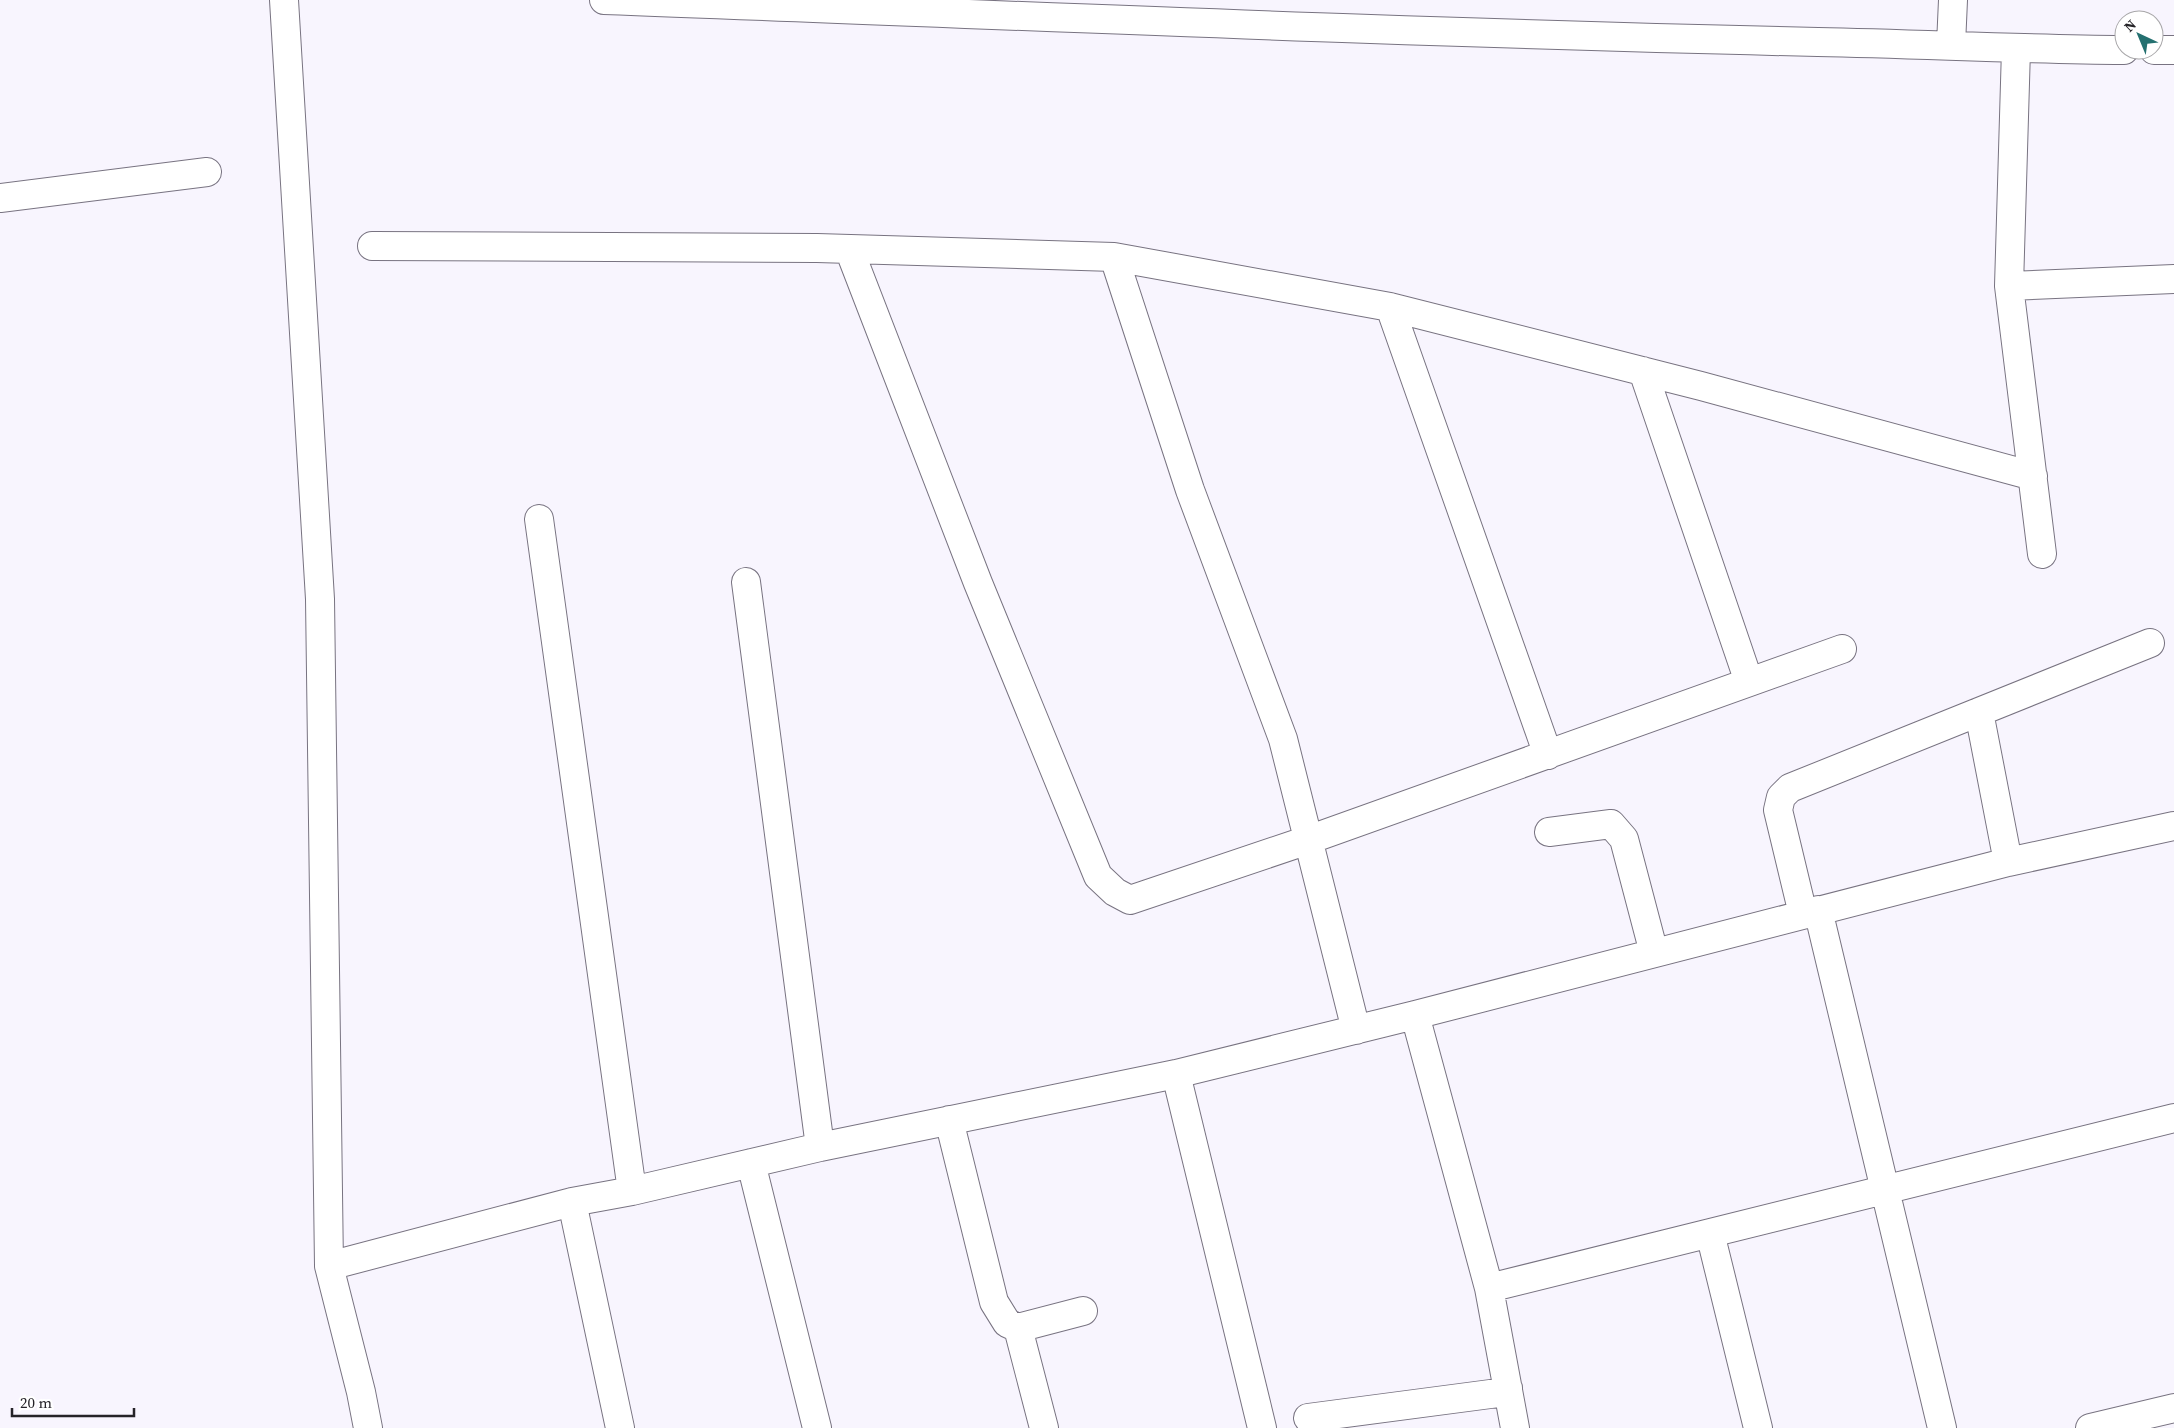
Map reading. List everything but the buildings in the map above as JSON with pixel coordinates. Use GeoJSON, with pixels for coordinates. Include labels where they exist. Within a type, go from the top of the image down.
{"type":"FeatureCollection","features":[{"type":"Feature","properties":{"kind":"street"},"geometry":{"type":"LineString","coordinates":[[284,0],[320,599],[330,1266],[362,1392],[368,1428]]}},
{"type":"Feature","properties":{"kind":"street"},"geometry":{"type":"LineString","coordinates":[[604,0],[1572,36],[1951,45],[2016,49],[2114,50]]}},
{"type":"Feature","properties":{"kind":"street"},"geometry":{"type":"LineString","coordinates":[[1951,45],[1953,0]]}},
{"type":"Feature","properties":{"kind":"street"},"geometry":{"type":"LineString","coordinates":[[2016,49],[2009,286],[2042,554]]}},
{"type":"Feature","properties":{"kind":"street"},"geometry":{"type":"LineString","coordinates":[[0,198],[207,172]]}},
{"type":"Feature","properties":{"kind":"street"},"geometry":{"type":"LineString","coordinates":[[372,246],[849,249],[1114,257],[1390,307],[1643,371],[2033,476]]}},
{"type":"Feature","properties":{"kind":"street"},"geometry":{"type":"LineString","coordinates":[[849,249],[978,583],[1098,876],[1115,892],[1130,900],[1308,840],[1842,649]]}},
{"type":"Feature","properties":{"kind":"street"},"geometry":{"type":"LineString","coordinates":[[1114,257],[1190,490],[1283,739],[1356,1030]]}},
{"type":"Feature","properties":{"kind":"street"},"geometry":{"type":"LineString","coordinates":[[2009,286],[2174,279]]}},
{"type":"Feature","properties":{"kind":"street"},"geometry":{"type":"LineString","coordinates":[[1390,307],[1548,754]]}},
{"type":"Feature","properties":{"kind":"street"},"geometry":{"type":"LineString","coordinates":[[1643,371],[1749,682]]}},
{"type":"Feature","properties":{"kind":"street"},"geometry":{"type":"LineString","coordinates":[[539,519],[632,1191]]}},
{"type":"Feature","properties":{"kind":"street"},"geometry":{"type":"LineString","coordinates":[[746,582],[820,1147]]}},
{"type":"Feature","properties":{"kind":"street"},"geometry":{"type":"LineString","coordinates":[[1942,1428],[1885,1190],[1811,912],[1778,810],[1781,797],[1790,788],[2150,643]]}},
{"type":"Feature","properties":{"kind":"street"},"geometry":{"type":"LineString","coordinates":[[1979,712],[2008,862]]}},
{"type":"Feature","properties":{"kind":"street"},"geometry":{"type":"LineString","coordinates":[[1549,832],[1611,824],[1624,839],[1654,953]]}},
{"type":"Feature","properties":{"kind":"street"},"geometry":{"type":"LineString","coordinates":[[330,1266],[572,1202],[632,1191],[820,1147],[1176,1074],[1416,1015],[2008,862],[2174,826]]}},
{"type":"Feature","properties":{"kind":"street"},"geometry":{"type":"LineString","coordinates":[[1416,1015],[1489,1288],[1516,1428]]}},
{"type":"Feature","properties":{"kind":"street"},"geometry":{"type":"LineString","coordinates":[[1176,1074],[1262,1428]]}},
{"type":"Feature","properties":{"kind":"street"},"geometry":{"type":"LineString","coordinates":[[1489,1288],[2174,1118]]}},
{"type":"Feature","properties":{"kind":"street"},"geometry":{"type":"LineString","coordinates":[[949,1120],[994,1302],[1007,1323],[1018,1328],[1083,1311]]}},
{"type":"Feature","properties":{"kind":"street"},"geometry":{"type":"LineString","coordinates":[[751,1163],[817,1428]]}},
{"type":"Feature","properties":{"kind":"street"},"geometry":{"type":"LineString","coordinates":[[572,1202],[620,1428]]}},
{"type":"Feature","properties":{"kind":"street"},"geometry":{"type":"LineString","coordinates":[[1710,1233],[1758,1428]]}},
{"type":"Feature","properties":{"kind":"street"},"geometry":{"type":"LineString","coordinates":[[1018,1328],[1044,1428]]}},
{"type":"Feature","properties":{"kind":"street"},"geometry":{"type":"LineString","coordinates":[[1308,1418],[1498,1393],[1508,1388]]}},
{"type":"Feature","properties":{"kind":"street"},"geometry":{"type":"LineString","coordinates":[[2090,1428],[2174,1408]]}}]}
